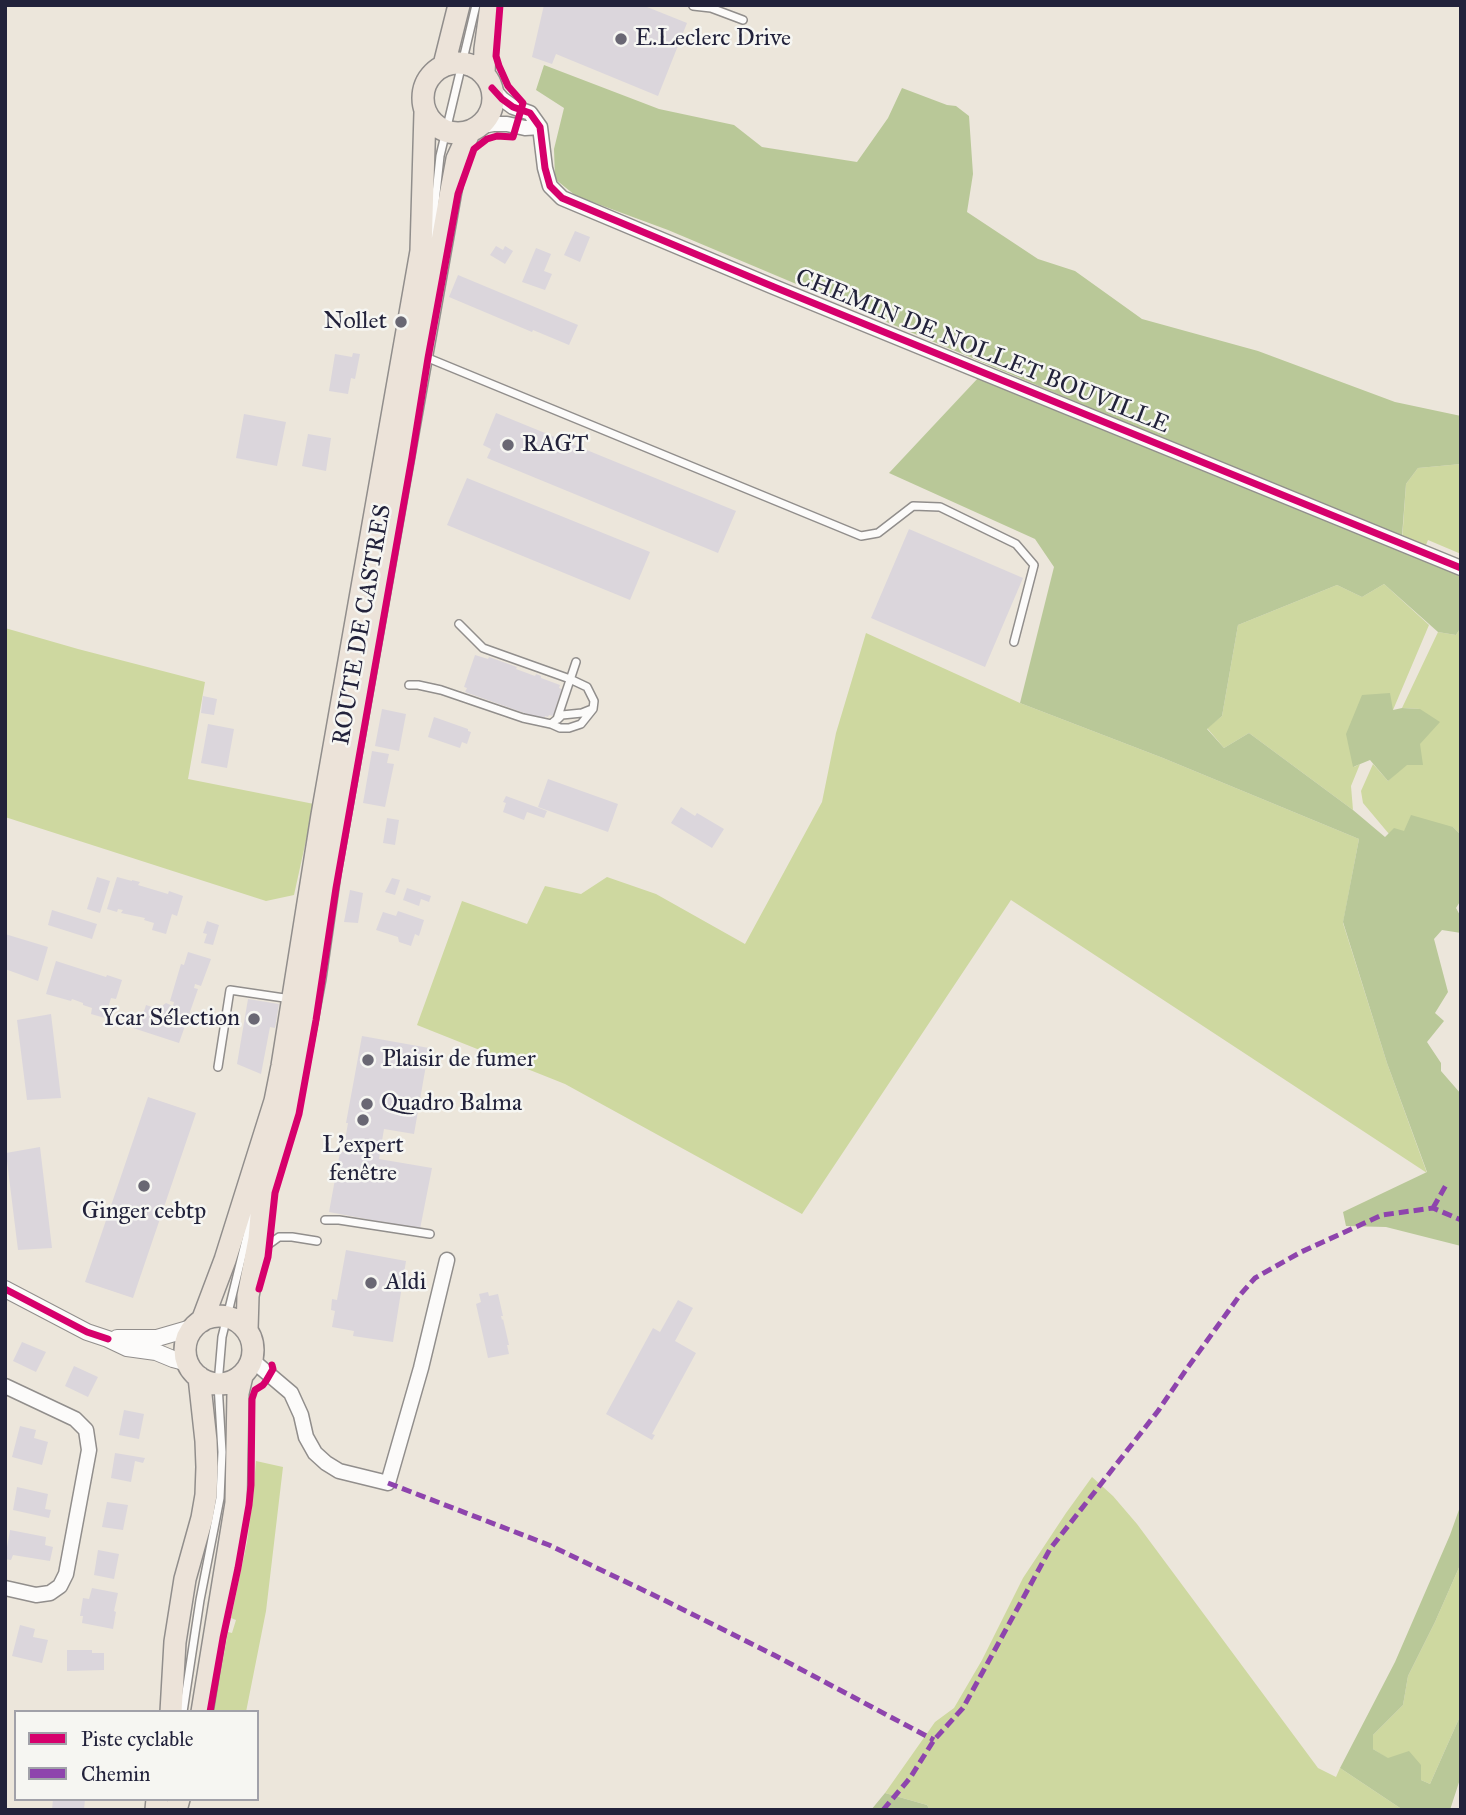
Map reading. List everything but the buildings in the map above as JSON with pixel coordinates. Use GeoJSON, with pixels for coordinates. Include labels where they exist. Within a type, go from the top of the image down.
{"type":"FeatureCollection","features":[{"type":"Feature","properties":{"kind":"main road"},"geometry":{"type":"LineString","coordinates":[[459,5],[453,64],[474,66],[488,81]]}},
{"type":"Feature","properties":{"kind":"main road"},"geometry":{"type":"LineString","coordinates":[[488,81],[485,49],[491,5]]}},
{"type":"Feature","properties":{"kind":"main road","name":"ROUTE DE CASTRES"},"geometry":{"type":"LineString","coordinates":[[202,1375],[186,1348],[187,1340],[198,1324],[225,1260],[275,1101],[299,993],[311,877],[425,252],[423,88],[431,74],[453,64]]}},
{"type":"Feature","properties":{"kind":"main road","name":"ROUTE DE CASTRES"},"geometry":{"type":"LineString","coordinates":[[247,1368],[253,1344],[247,1330],[250,1255],[260,1197],[290,1110],[305,1033],[330,873],[457,159],[474,129],[487,117],[491,108],[493,98],[488,81]]}},
{"type":"Feature","properties":{"kind":"main road"},"geometry":{"type":"LineString","coordinates":[[425,112],[431,121],[445,131],[458,133],[474,129]]}},
{"type":"Feature","properties":{"kind":"main road"},"geometry":{"type":"LineString","coordinates":[[198,1324],[214,1317],[226,1317],[238,1321],[247,1330]]}},
{"type":"Feature","properties":{"kind":"main road"},"geometry":{"type":"LineString","coordinates":[[171,1710],[175,1642],[185,1579],[206,1495],[202,1375],[231,1382],[247,1368]]}},
{"type":"Feature","properties":{"kind":"main road"},"geometry":{"type":"LineString","coordinates":[[202,1710],[236,1503],[238,1393],[247,1368]]}},
{"type":"Feature","properties":{"kind":"street"},"geometry":{"type":"LineString","coordinates":[[488,81],[502,99],[513,107],[530,113],[540,127]]}},
{"type":"Feature","properties":{"kind":"street"},"geometry":{"type":"LineString","coordinates":[[474,129],[500,124],[525,128],[540,127]]}},
{"type":"Feature","properties":{"kind":"street","name":"CHEMIN DE NOLLET BOUVILLE"},"geometry":{"type":"LineString","coordinates":[[540,127],[550,186],[562,198],[1461,568]]}},
{"type":"Feature","properties":{"kind":"street"},"geometry":{"type":"LineString","coordinates":[[247,1368],[291,1393],[301,1415],[306,1437],[315,1453],[326,1463],[339,1471],[388,1483],[421,1368],[447,1260]]}},
{"type":"Feature","properties":{"kind":"street"},"geometry":{"type":"LineString","coordinates":[[5,1289],[87,1332],[127,1348],[156,1352],[202,1375]]}},
{"type":"Feature","properties":{"kind":"street"},"geometry":{"type":"LineString","coordinates":[[108,1339],[157,1338],[198,1324]]}},
{"type":"Feature","properties":{"kind":"street"},"geometry":{"type":"LineString","coordinates":[[5,1386],[75,1419],[86,1430],[89,1450],[66,1574],[60,1586],[50,1593],[36,1595],[5,1588]]}},
{"type":"Feature","properties":{"kind":"lane"},"geometry":{"type":"LineString","coordinates":[[425,252],[453,64],[476,5]]}},
{"type":"Feature","properties":{"kind":"lane"},"geometry":{"type":"LineString","coordinates":[[693,6],[711,8],[743,20]]}},
{"type":"Feature","properties":{"kind":"lane"},"geometry":{"type":"LineString","coordinates":[[428,358],[861,536],[878,533],[913,506],[940,508],[1016,544],[1034,565],[1014,642]]}},
{"type":"Feature","properties":{"kind":"lane"},"geometry":{"type":"LineString","coordinates":[[390,534],[388,502],[393,465]]}},
{"type":"Feature","properties":{"kind":"lane"},"geometry":{"type":"LineString","coordinates":[[368,554],[368,603]]}},
{"type":"Feature","properties":{"kind":"lane"},"geometry":{"type":"LineString","coordinates":[[459,624],[483,648],[587,687],[594,701],[593,709],[581,724],[560,728],[554,721]]}},
{"type":"Feature","properties":{"kind":"lane"},"geometry":{"type":"LineString","coordinates":[[554,721],[576,662]]}},
{"type":"Feature","properties":{"kind":"lane"},"geometry":{"type":"LineString","coordinates":[[335,789],[354,684]]}},
{"type":"Feature","properties":{"kind":"lane"},"geometry":{"type":"LineString","coordinates":[[409,685],[441,690],[523,718],[554,721],[562,715],[593,709]]}},
{"type":"Feature","properties":{"kind":"lane"},"geometry":{"type":"LineString","coordinates":[[318,891],[331,814]]}},
{"type":"Feature","properties":{"kind":"lane"},"geometry":{"type":"LineString","coordinates":[[218,1067],[230,990],[299,993],[286,1091],[278,1121]]}},
{"type":"Feature","properties":{"kind":"lane"},"geometry":{"type":"LineString","coordinates":[[325,1220],[430,1234]]}},
{"type":"Feature","properties":{"kind":"lane"},"geometry":{"type":"LineString","coordinates":[[183,1710],[200,1600],[220,1498],[222,1452],[202,1375],[222,1337],[226,1317],[250,1255],[270,1246],[279,1237],[317,1241]]}},
{"type":"Feature","properties":{"kind":"green space"},"geometry":{"type":"Polygon","coordinates":[[[544,65],[659,109],[734,125],[762,147],[857,162],[888,118],[902,88],[956,106],[969,116],[973,174],[967,212],[1038,259],[1075,271],[1142,319],[1258,351],[1395,402],[1461,416],[1461,464],[1418,468],[1406,484],[1401,549],[1461,575],[1461,627],[1456,635],[1438,632],[1384,584],[1362,597],[1337,585],[1238,625],[1222,716],[1207,729],[1224,748],[1249,733],[1385,837],[1394,828],[1404,831],[1411,815],[1453,827],[1461,835],[1461,900],[1456,908],[1461,917],[1461,933],[1442,930],[1434,939],[1448,992],[1435,1013],[1444,1021],[1427,1042],[1441,1063],[1441,1071],[1461,1094],[1461,1246],[1386,1227],[1346,1226],[1343,1212],[1427,1172],[1387,1063],[1343,922],[1359,839],[1163,758],[1020,703],[1054,567],[1035,539],[889,473],[979,377],[1227,481],[1231,467],[668,230],[576,196],[555,179],[554,149],[564,108],[536,90],[544,65]]]}},
{"type":"Feature","properties":{"kind":"green space"},"geometry":{"type":"Polygon","coordinates":[[[1461,464],[1461,554],[1428,540],[1424,550],[1402,541],[1406,484],[1418,468],[1461,464]]]}},
{"type":"Feature","properties":{"kind":"green space"},"geometry":{"type":"Polygon","coordinates":[[[1384,584],[1429,625],[1393,710],[1354,767],[1360,764],[1351,786],[1353,810],[1249,733],[1224,748],[1207,728],[1222,716],[1238,625],[1337,585],[1362,597],[1384,584]]]}},
{"type":"Feature","properties":{"kind":"green space"},"geometry":{"type":"Polygon","coordinates":[[[1461,627],[1461,835],[1453,827],[1389,834],[1363,803],[1361,791],[1373,764],[1388,781],[1420,744],[1420,709],[1402,708],[1438,632],[1456,635],[1461,627]]]}},
{"type":"Feature","properties":{"kind":"green space"},"geometry":{"type":"Polygon","coordinates":[[[5,628],[205,682],[188,779],[314,804],[294,895],[266,901],[5,817],[5,628]]]}},
{"type":"Feature","properties":{"kind":"green space"},"geometry":{"type":"Polygon","coordinates":[[[866,633],[1020,703],[1163,758],[1359,839],[1343,923],[1387,1063],[1427,1173],[1011,900],[802,1214],[565,1084],[417,1025],[462,901],[527,924],[545,886],[581,894],[607,877],[656,894],[745,944],[822,802],[836,733],[866,633]]]}},
{"type":"Feature","properties":{"kind":"green space"},"geometry":{"type":"Polygon","coordinates":[[[1390,693],[1393,710],[1420,709],[1440,722],[1420,744],[1423,765],[1407,765],[1388,781],[1370,760],[1353,767],[1346,734],[1362,695],[1390,693]]]}},
{"type":"Feature","properties":{"kind":"green space"},"geometry":{"type":"Polygon","coordinates":[[[256,1461],[283,1467],[266,1611],[246,1710],[213,1710],[228,1632],[232,1633],[236,1620],[231,1618],[253,1498],[256,1461]]]}},
{"type":"Feature","properties":{"kind":"green space"},"geometry":{"type":"Polygon","coordinates":[[[1092,1477],[1137,1524],[1318,1768],[1336,1777],[1340,1768],[1403,1810],[930,1810],[927,1805],[885,1793],[935,1722],[954,1708],[982,1660],[1023,1578],[1092,1477]]]}},
{"type":"Feature","properties":{"kind":"green space"},"geometry":{"type":"Polygon","coordinates":[[[1461,1504],[1461,1563],[1408,1676],[1403,1705],[1373,1735],[1373,1749],[1388,1758],[1409,1751],[1421,1765],[1421,1780],[1430,1784],[1461,1714],[1461,1776],[1450,1810],[1403,1810],[1340,1768],[1395,1662],[1461,1504]]]}},
{"type":"Feature","properties":{"kind":"green space"},"geometry":{"type":"Polygon","coordinates":[[[1461,1563],[1461,1714],[1430,1784],[1373,1749],[1373,1735],[1403,1705],[1408,1676],[1461,1563]]]}},
{"type":"Feature","properties":{"kind":"green space"},"geometry":{"type":"Polygon","coordinates":[[[885,1793],[927,1805],[930,1810],[871,1810],[885,1793]]]}},
{"type":"Feature","properties":{"kind":"marked path"},"geometry":{"type":"LineString","coordinates":[[1433,1208],[1446,1185]]}},
{"type":"Feature","properties":{"kind":"marked path"},"geometry":{"type":"LineString","coordinates":[[883,1810],[910,1778],[934,1740],[963,1708],[1050,1549],[1158,1411],[1240,1295],[1255,1278],[1301,1252],[1382,1215],[1433,1208],[1461,1220]]}},
{"type":"Feature","properties":{"kind":"marked path"},"geometry":{"type":"LineString","coordinates":[[388,1483],[549,1545],[774,1655],[934,1740]]}},
{"type":"Feature","properties":{"kind":"cycle path"},"geometry":{"type":"LineString","coordinates":[[259,1289],[268,1257],[275,1193],[299,1114],[458,194],[474,149],[487,139],[497,136],[513,137],[523,103],[508,86],[496,56],[500,5]]}},
{"type":"Feature","properties":{"kind":"cycle path"},"geometry":{"type":"LineString","coordinates":[[492,88],[513,107],[530,113],[540,127],[550,186],[562,198],[1461,568]]}},
{"type":"Feature","properties":{"kind":"cycle path"},"geometry":{"type":"LineString","coordinates":[[5,1289],[87,1332],[108,1339]]}},
{"type":"Feature","properties":{"kind":"cycle path"},"geometry":{"type":"LineString","coordinates":[[210,1710],[249,1505],[252,1399],[255,1390],[266,1381],[273,1369],[272,1365]]}},
{"type":"Feature","properties":{"kind":"place","name":"E.Leclerc Drive"},"geometry":{"type":"Point","coordinates":[621,39]}},
{"type":"Feature","properties":{"kind":"place","name":"Nollet"},"geometry":{"type":"Point","coordinates":[401,322]}},
{"type":"Feature","properties":{"kind":"place","name":"RAGT"},"geometry":{"type":"Point","coordinates":[508,445]}},
{"type":"Feature","properties":{"kind":"place","name":"Ycar Sélection"},"geometry":{"type":"Point","coordinates":[254,1019]}},
{"type":"Feature","properties":{"kind":"place","name":"Plaisir de fumer"},"geometry":{"type":"Point","coordinates":[368,1060]}},
{"type":"Feature","properties":{"kind":"place","name":"Quadro Balma"},"geometry":{"type":"Point","coordinates":[367,1104]}},
{"type":"Feature","properties":{"kind":"place","name":"L'expert fenêtre"},"geometry":{"type":"Point","coordinates":[363,1120]}},
{"type":"Feature","properties":{"kind":"place","name":"Ginger cebtp"},"geometry":{"type":"Point","coordinates":[144,1186]}},
{"type":"Feature","properties":{"kind":"place","name":"Aldi"},"geometry":{"type":"Point","coordinates":[371,1283]}}]}
